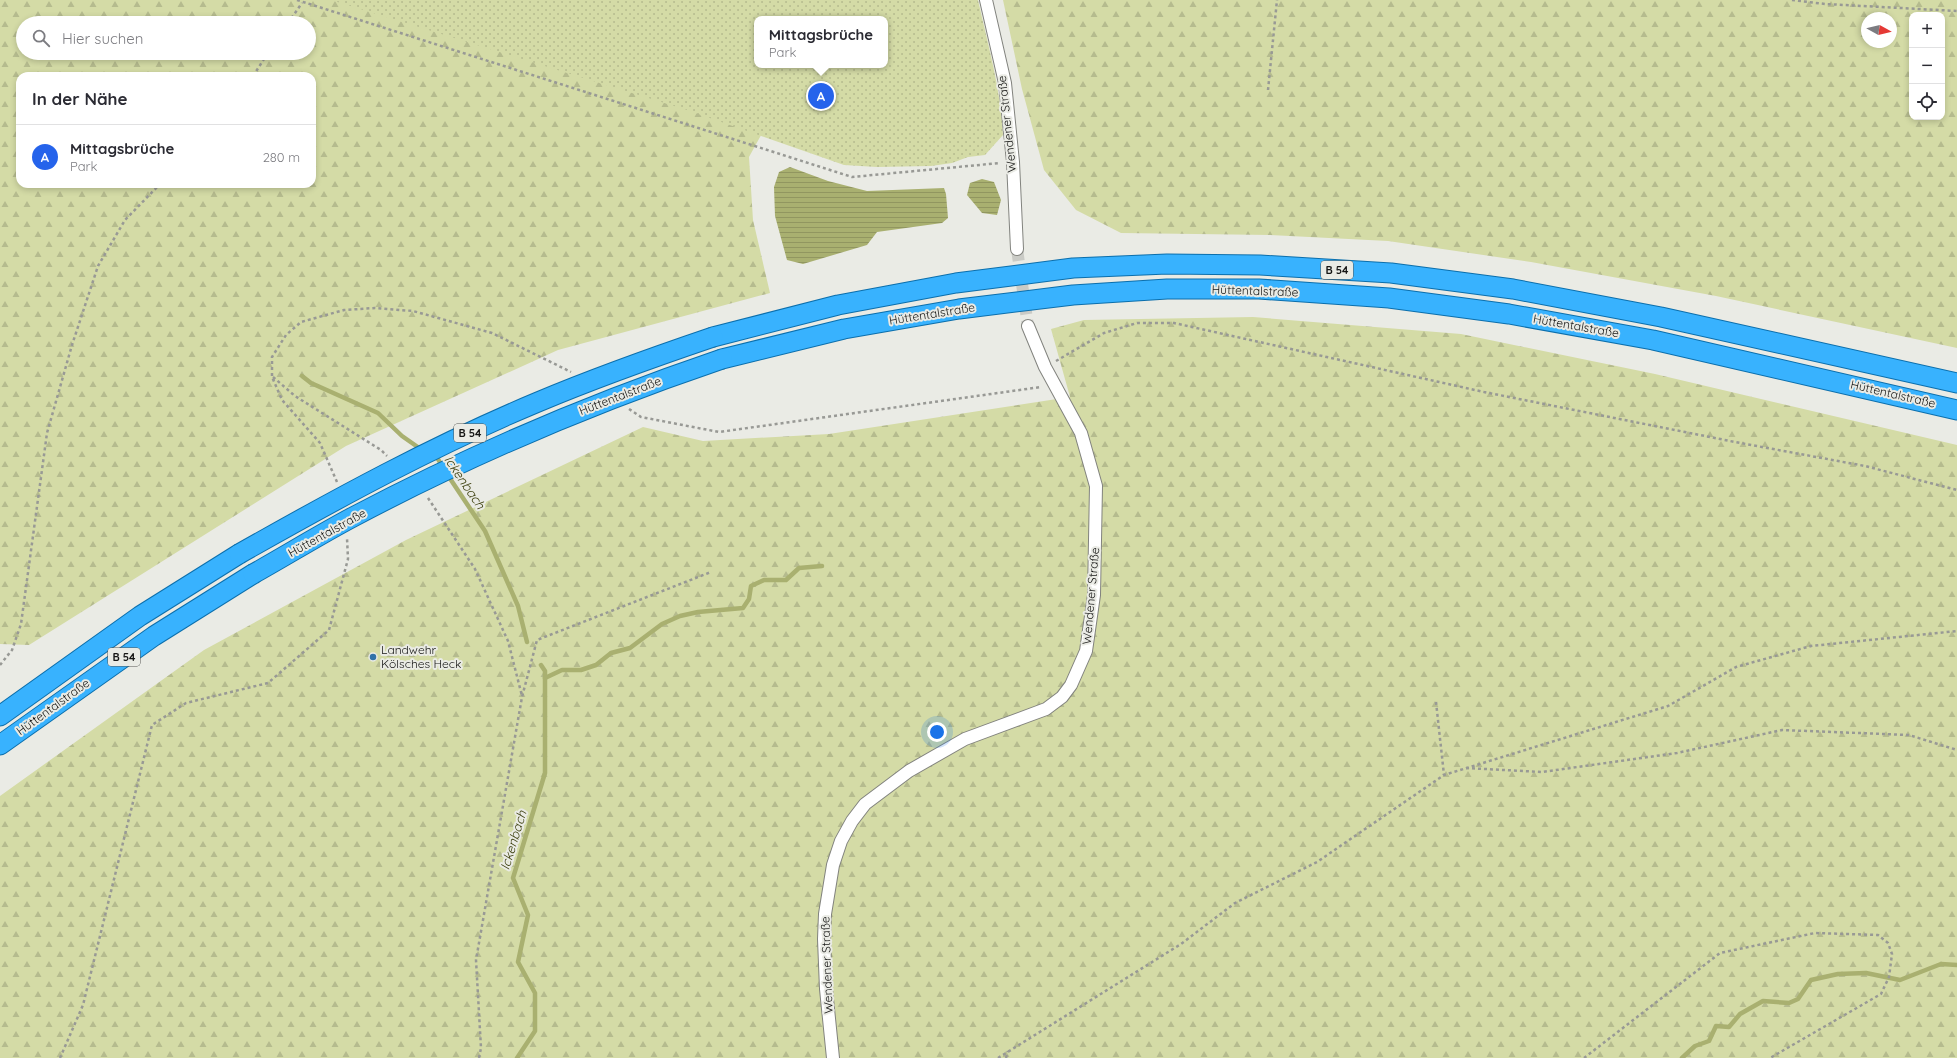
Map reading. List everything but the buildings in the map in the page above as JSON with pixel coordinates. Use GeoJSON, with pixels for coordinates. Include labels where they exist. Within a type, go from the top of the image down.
{"type":"FeatureCollection","features":[{"type":"Feature","properties":{"kind":"highway","name":"Hüttentalstraße"},"geometry":{"type":"LineString","coordinates":[[0,716],[140,616],[239,554],[349,493],[440,446],[530,405],[636,363],[713,337],[838,305],[988,279],[1073,268],[1166,264],[1260,265],[1391,273],[1513,289],[1669,318],[1957,383]]}},
{"type":"Feature","properties":{"kind":"highway","name":"Hüttentalstraße"},"geometry":{"type":"LineString","coordinates":[[0,745],[154,636],[253,574],[353,517],[456,466],[549,424],[629,391],[722,359],[844,329],[966,308],[1081,294],[1167,289],[1259,289],[1389,298],[1509,314],[1653,340],[1957,410]]}},
{"type":"Feature","properties":{"kind":"street","name":"Wendener Straße"},"geometry":{"type":"LineString","coordinates":[[986,0],[1005,83],[1013,162],[1018,249]]}},
{"type":"Feature","properties":{"kind":"street","name":"Wendener Straße"},"geometry":{"type":"LineString","coordinates":[[833,1058],[826,989],[824,939],[825,914],[833,865],[841,841],[852,821],[865,804],[909,771],[965,739],[1046,710],[1062,697],[1071,685],[1086,651],[1094,595],[1096,486],[1081,433],[1045,368],[1028,326]]}},
{"type":"Feature","properties":{"kind":"path"},"geometry":{"type":"LineString","coordinates":[[297,0],[302,3],[852,177],[1013,162]]}},
{"type":"Feature","properties":{"kind":"path"},"geometry":{"type":"LineString","coordinates":[[1268,90],[1277,0]]}},
{"type":"Feature","properties":{"kind":"path"},"geometry":{"type":"LineString","coordinates":[[1792,0],[1825,4],[1957,10]]}},
{"type":"Feature","properties":{"kind":"path"},"geometry":{"type":"LineString","coordinates":[[293,16],[302,3]]}},
{"type":"Feature","properties":{"kind":"path"},"geometry":{"type":"LineString","coordinates":[[256,72],[263,60]]}},
{"type":"Feature","properties":{"kind":"path"},"geometry":{"type":"LineString","coordinates":[[0,665],[12,650],[21,624],[47,434],[72,345],[96,273],[125,220],[156,188]]}},
{"type":"Feature","properties":{"kind":"path"},"geometry":{"type":"LineString","coordinates":[[338,484],[320,443],[282,400],[272,377],[272,357],[286,335],[301,322],[344,310],[375,308],[414,311],[492,333],[576,374]]}},
{"type":"Feature","properties":{"kind":"path"},"geometry":{"type":"LineString","coordinates":[[1045,368],[1104,333],[1137,324],[1174,323],[1492,393],[1735,442],[1865,466],[1957,490]]}},
{"type":"Feature","properties":{"kind":"path"},"geometry":{"type":"LineString","coordinates":[[272,377],[296,396],[381,450],[392,461]]}},
{"type":"Feature","properties":{"kind":"path"},"geometry":{"type":"LineString","coordinates":[[628,409],[641,417],[719,432],[1055,385]]}},
{"type":"Feature","properties":{"kind":"path"},"geometry":{"type":"LineString","coordinates":[[426,495],[475,569],[508,641],[522,697]]}},
{"type":"Feature","properties":{"kind":"path"},"geometry":{"type":"LineString","coordinates":[[60,1058],[83,1005],[152,725],[186,703],[268,683],[329,630],[348,559],[347,536]]}},
{"type":"Feature","properties":{"kind":"path"},"geometry":{"type":"LineString","coordinates":[[479,1058],[481,1048],[476,960],[522,697],[537,640],[711,572]]}},
{"type":"Feature","properties":{"kind":"path"},"geometry":{"type":"LineString","coordinates":[[998,1058],[1181,944],[1235,902],[1317,862],[1444,776],[1463,768],[1668,706],[1736,667],[1811,646],[1957,631]]}},
{"type":"Feature","properties":{"kind":"path"},"geometry":{"type":"LineString","coordinates":[[1436,702],[1444,776]]}},
{"type":"Feature","properties":{"kind":"path"},"geometry":{"type":"LineString","coordinates":[[1463,768],[1542,772],[1677,753],[1782,730],[1910,735],[1957,750]]}},
{"type":"Feature","properties":{"kind":"path"},"geometry":{"type":"LineString","coordinates":[[1584,1058],[1720,953],[1815,933],[1878,935],[1888,943],[1892,954],[1889,977],[1881,994],[1770,1058]]}},
{"type":"Feature","properties":{"kind":"path"},"geometry":{"type":"LineString","coordinates":[[1006,1058],[1008,1051]]}},
{"type":"Feature","properties":{"kind":"green space"},"geometry":{"type":"Polygon","coordinates":[[[0,0],[974,0],[994,114],[766,126],[749,157],[753,220],[770,293],[558,350],[346,446],[29,645],[0,644],[0,0]]]}},
{"type":"Feature","properties":{"kind":"green space"},"geometry":{"type":"Polygon","coordinates":[[[331,0],[978,0],[997,84],[1003,135],[985,155],[968,157],[952,163],[931,166],[877,167],[844,165],[687,110],[331,0]]]}},
{"type":"Feature","properties":{"kind":"green space"},"geometry":{"type":"Polygon","coordinates":[[[1003,0],[1957,0],[1957,348],[1716,296],[1531,262],[1388,241],[1270,235],[1121,233],[1076,210],[1044,170],[1022,89],[1003,0]]]}},
{"type":"Feature","properties":{"kind":"green space"},"geometry":{"type":"Polygon","coordinates":[[[1253,317],[1461,334],[1655,374],[1957,445],[1957,1058],[0,1058],[0,796],[204,650],[406,540],[643,427],[703,441],[829,434],[1070,397],[1051,329],[1084,320],[1253,317]]]}},
{"type":"Feature","properties":{"kind":"shaded area"},"geometry":{"type":"Polygon","coordinates":[[[790,167],[828,181],[867,191],[944,188],[948,218],[942,223],[877,232],[867,245],[803,264],[787,260],[775,216],[774,187],[779,172],[790,167]]]}},
{"type":"Feature","properties":{"kind":"shaded area"},"geometry":{"type":"Polygon","coordinates":[[[982,179],[994,182],[1001,200],[997,215],[982,213],[967,195],[970,183],[982,179]]]}},
{"type":"Feature","properties":{"kind":"waterway","name":"Ickenbach"},"geometry":{"type":"LineString","coordinates":[[302,376],[311,383],[378,413],[402,436],[422,450]]}},
{"type":"Feature","properties":{"kind":"waterway","name":"Ickenbach"},"geometry":{"type":"LineString","coordinates":[[432,456],[438,459],[443,468]]}},
{"type":"Feature","properties":{"kind":"waterway","name":"Ickenbach"},"geometry":{"type":"LineString","coordinates":[[447,474],[485,531],[518,606],[527,642]]}},
{"type":"Feature","properties":{"kind":"waterway"},"geometry":{"type":"LineString","coordinates":[[545,678],[562,670],[581,670],[596,665],[611,653],[630,648],[662,624],[680,616],[698,612],[743,608],[749,599],[751,586],[764,580],[786,580],[799,568],[822,566]]}},
{"type":"Feature","properties":{"kind":"waterway","name":"Ickenbach"},"geometry":{"type":"LineString","coordinates":[[517,1058],[535,1031],[535,993],[518,962],[528,915],[513,878],[545,773],[545,671],[541,665]]}},
{"type":"Feature","properties":{"kind":"waterway"},"geometry":{"type":"LineString","coordinates":[[1682,1058],[1695,1046],[1709,1041],[1716,1026],[1729,1027],[1740,1014],[1763,1001],[1789,1003],[1798,999],[1811,980],[1838,974],[1866,973],[1900,980],[1941,964],[1957,965]]}},
{"type":"Feature","properties":{"kind":"tunnel"},"geometry":{"type":"LineString","coordinates":[[1017,249],[1028,326]]}},
{"type":"Feature","properties":{"kind":"place","name":"Mittagsbrüche"},"geometry":{"type":"Point","coordinates":[821,96]}},
{"type":"Feature","properties":{"kind":"place","name":"Landwehr Kölsches Heck"},"geometry":{"type":"Point","coordinates":[373,657]}}]}
